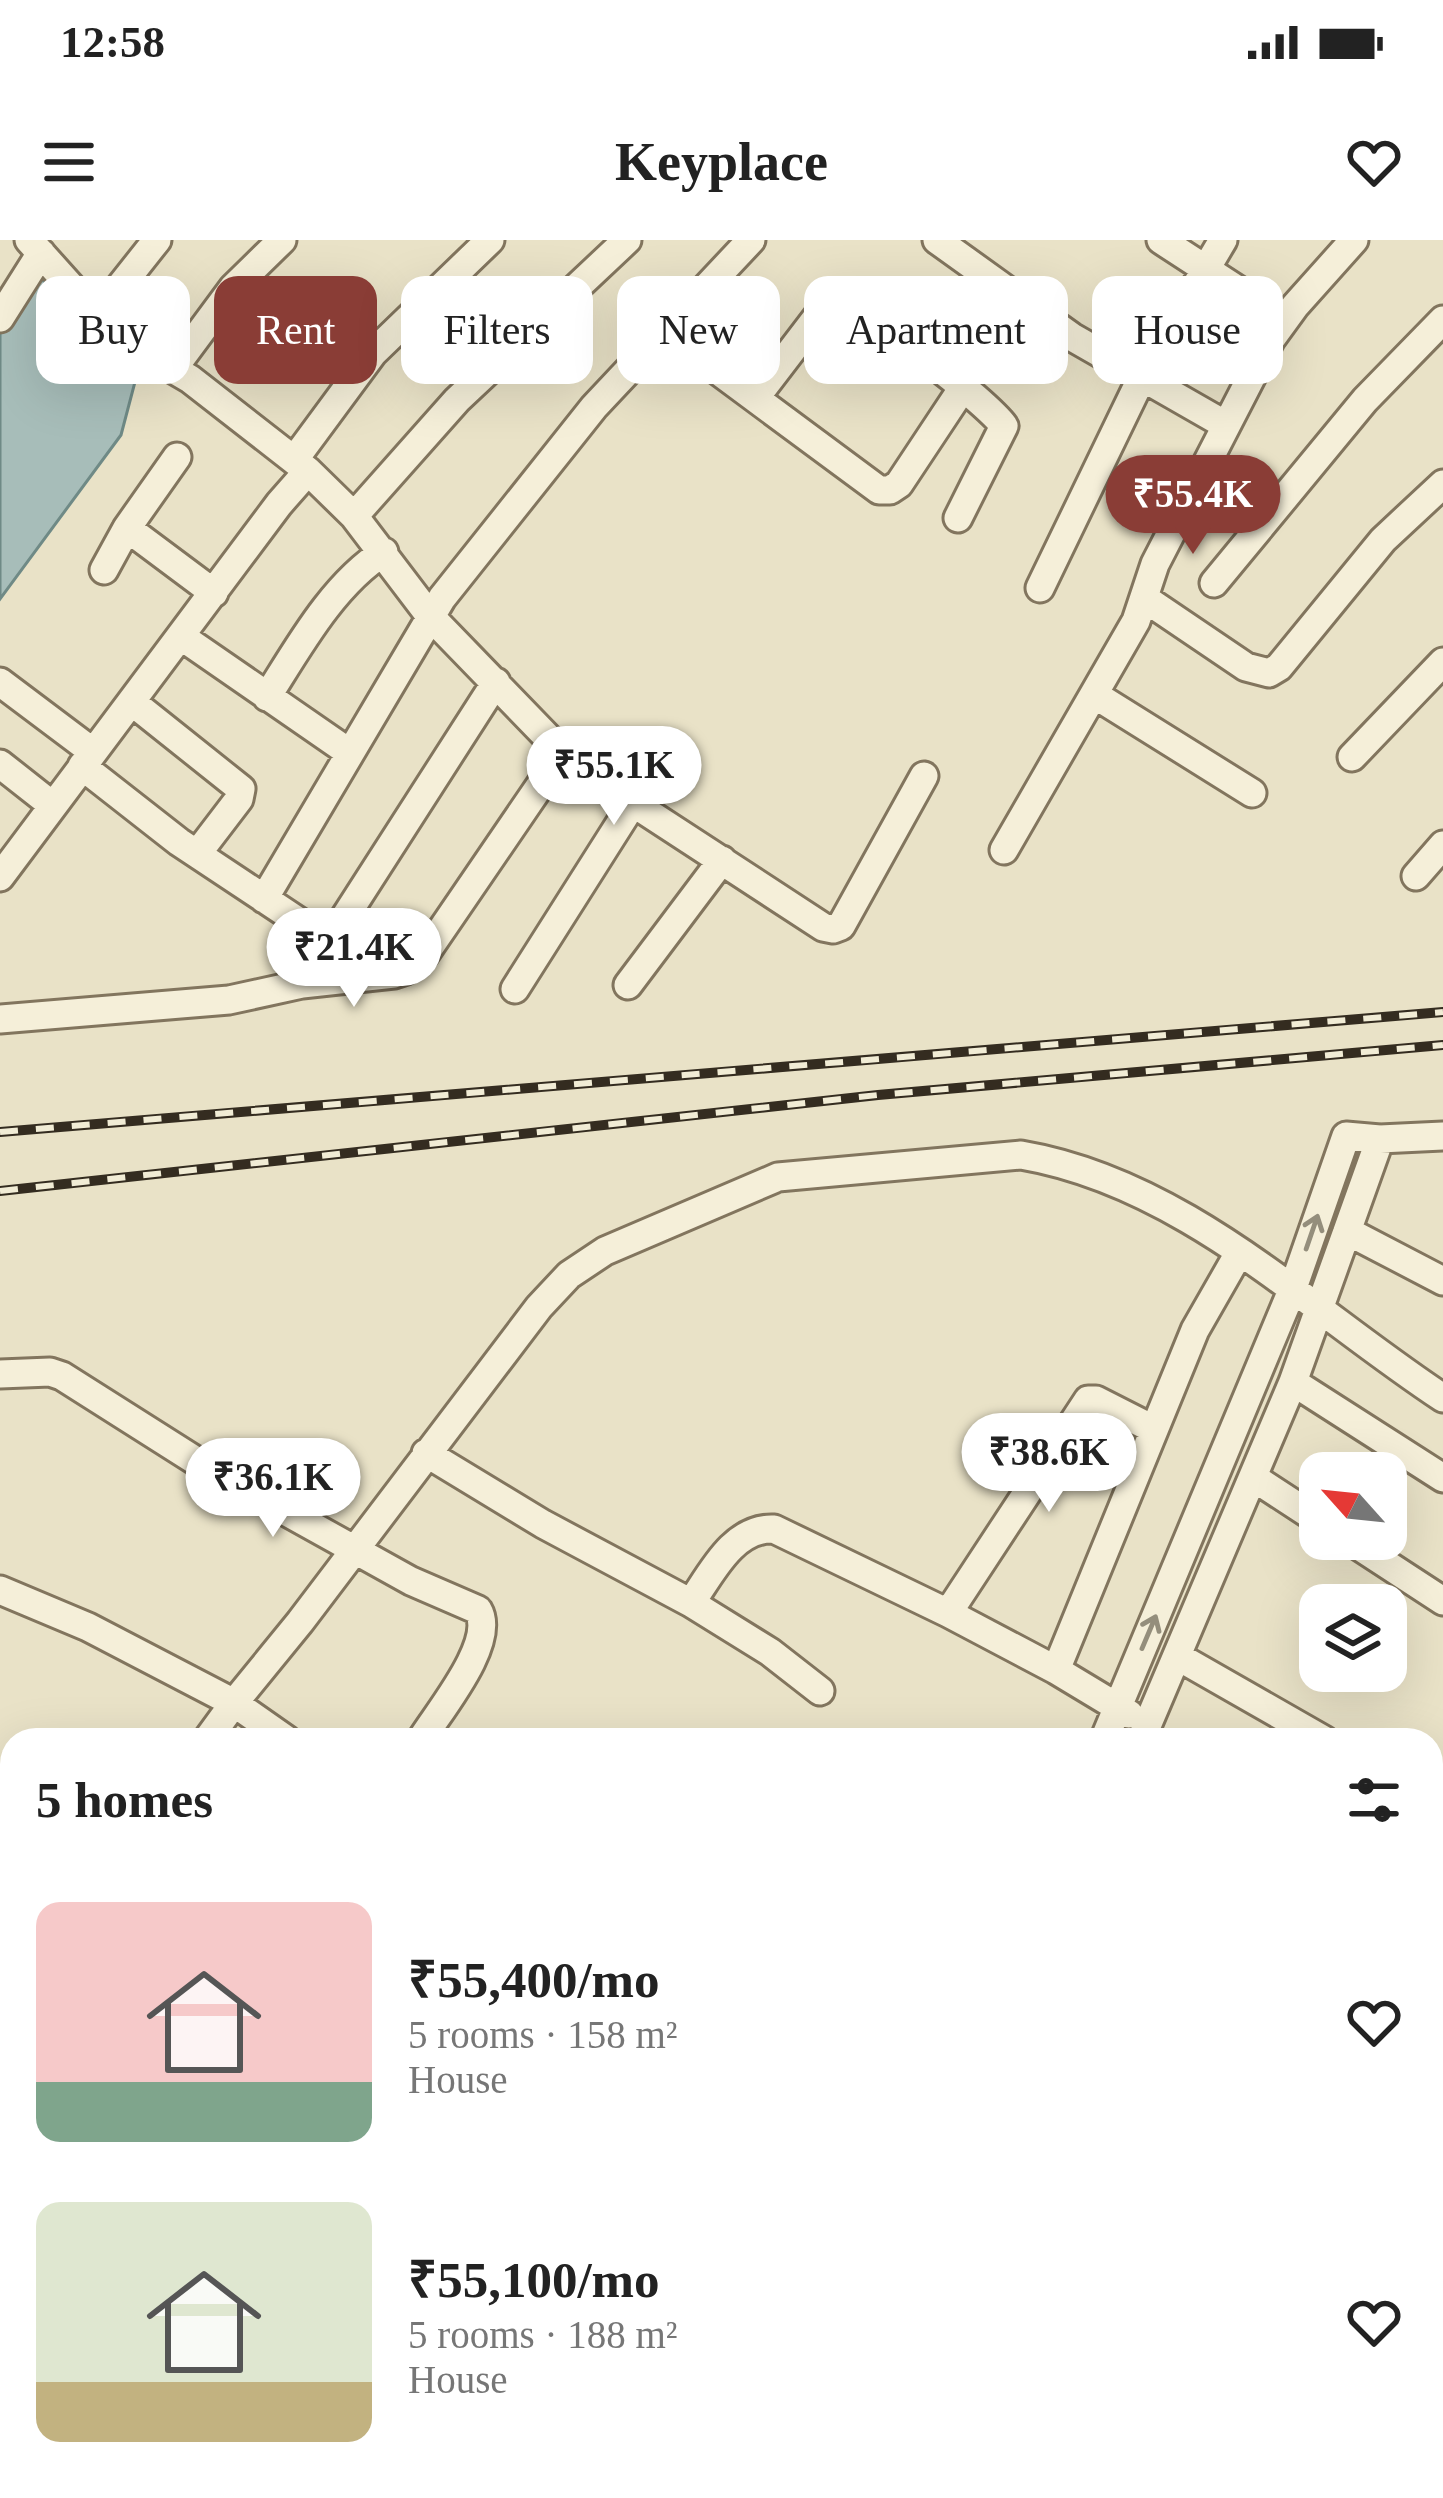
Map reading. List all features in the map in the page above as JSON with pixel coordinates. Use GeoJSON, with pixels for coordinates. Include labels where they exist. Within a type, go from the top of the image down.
{"type":"FeatureCollection","features":[{"type":"Feature","properties":{"kind":"street"},"geometry":{"type":"LineString","coordinates":[[129,276],[157,240]]}},
{"type":"Feature","properties":{"kind":"street"},"geometry":{"type":"LineString","coordinates":[[190,346],[233,288],[282,240]]}},
{"type":"Feature","properties":{"kind":"street"},"geometry":{"type":"LineString","coordinates":[[0,877],[279,504],[373,353],[490,240]]}},
{"type":"Feature","properties":{"kind":"street"},"geometry":{"type":"LineString","coordinates":[[718,276],[751,240]]}},
{"type":"Feature","properties":{"kind":"street"},"geometry":{"type":"LineString","coordinates":[[938,240],[1092,348]]}},
{"type":"Feature","properties":{"kind":"street"},"geometry":{"type":"LineString","coordinates":[[1160,240],[1284,320]]}},
{"type":"Feature","properties":{"kind":"street"},"geometry":{"type":"LineString","coordinates":[[1204,276],[1223,240]]}},
{"type":"Feature","properties":{"kind":"street"},"geometry":{"type":"LineString","coordinates":[[1004,850],[1136,621],[1155,564],[1224,424],[1284,320],[1354,240]]}},
{"type":"Feature","properties":{"kind":"street"},"geometry":{"type":"LineString","coordinates":[[354,516],[457,400],[618,243]]}},
{"type":"Feature","properties":{"kind":"street"},"geometry":{"type":"LineString","coordinates":[[0,318],[35,246],[64,276]]}},
{"type":"Feature","properties":{"kind":"street"},"geometry":{"type":"LineString","coordinates":[[757,397],[821,311],[842,305],[899,338],[1004,426],[958,518]]}},
{"type":"Feature","properties":{"kind":"street"},"geometry":{"type":"LineString","coordinates":[[1214,583],[1365,400],[1443,320]]}},
{"type":"Feature","properties":{"kind":"street"},"geometry":{"type":"LineString","coordinates":[[190,382],[301,466],[354,516],[430,616],[563,752],[823,927],[841,926],[924,776]]}},
{"type":"Feature","properties":{"kind":"street"},"geometry":{"type":"LineString","coordinates":[[263,899],[430,616],[617,383]]}},
{"type":"Feature","properties":{"kind":"street"},"geometry":{"type":"LineString","coordinates":[[739,384],[879,490],[899,484],[962,389]]}},
{"type":"Feature","properties":{"kind":"street"},"geometry":{"type":"LineString","coordinates":[[1040,588],[1139,384]]}},
{"type":"Feature","properties":{"kind":"street"},"geometry":{"type":"LineString","coordinates":[[1154,384],[1224,424]]}},
{"type":"Feature","properties":{"kind":"street"},"geometry":{"type":"LineString","coordinates":[[104,570],[177,457]]}},
{"type":"Feature","properties":{"kind":"street"},"geometry":{"type":"LineString","coordinates":[[1144,598],[1246,667],[1269,673],[1279,667],[1382,540],[1443,484]]}},
{"type":"Feature","properties":{"kind":"street"},"geometry":{"type":"LineString","coordinates":[[127,528],[214,593]]}},
{"type":"Feature","properties":{"kind":"street"},"geometry":{"type":"LineString","coordinates":[[266,697],[334,601],[368,562],[384,552]]}},
{"type":"Feature","properties":{"kind":"street"},"geometry":{"type":"LineString","coordinates":[[182,637],[350,753]]}},
{"type":"Feature","properties":{"kind":"street"},"geometry":{"type":"LineString","coordinates":[[1352,757],[1443,662]]}},
{"type":"Feature","properties":{"kind":"street"},"geometry":{"type":"LineString","coordinates":[[0,682],[197,854],[328,941]]}},
{"type":"Feature","properties":{"kind":"street"},"geometry":{"type":"LineString","coordinates":[[302,984],[496,682]]}},
{"type":"Feature","properties":{"kind":"street"},"geometry":{"type":"LineString","coordinates":[[1095,695],[1252,793]]}},
{"type":"Feature","properties":{"kind":"street"},"geometry":{"type":"LineString","coordinates":[[132,702],[241,789],[239,800],[197,854]]}},
{"type":"Feature","properties":{"kind":"street"},"geometry":{"type":"LineString","coordinates":[[0,1019],[229,1000],[302,984],[394,974],[416,963],[563,752]]}},
{"type":"Feature","properties":{"kind":"street"},"geometry":{"type":"LineString","coordinates":[[0,764],[52,805]]}},
{"type":"Feature","properties":{"kind":"street"},"geometry":{"type":"LineString","coordinates":[[515,988],[633,803]]}},
{"type":"Feature","properties":{"kind":"street"},"geometry":{"type":"LineString","coordinates":[[1416,876],[1443,845]]}},
{"type":"Feature","properties":{"kind":"street"},"geometry":{"type":"LineString","coordinates":[[628,986],[722,860]]}},
{"type":"Feature","properties":{"kind":"street"},"geometry":{"type":"LineString","coordinates":[[1109,1728],[1293,1288],[1346,1136],[1443,1136]]}},
{"type":"Feature","properties":{"kind":"street"},"geometry":{"type":"LineString","coordinates":[[1147,1728],[1293,1382],[1381,1139]]}},
{"type":"Feature","properties":{"kind":"street"},"geometry":{"type":"LineString","coordinates":[[216,1728],[494,1362],[569,1274],[605,1251],[778,1177],[1000,1156],[1038,1158],[1153,1200],[1319,1305],[1443,1398]]}},
{"type":"Feature","properties":{"kind":"street"},"geometry":{"type":"LineString","coordinates":[[1347,1231],[1443,1282]]}},
{"type":"Feature","properties":{"kind":"street"},"geometry":{"type":"LineString","coordinates":[[1056,1670],[1195,1330],[1239,1253]]}},
{"type":"Feature","properties":{"kind":"street"},"geometry":{"type":"LineString","coordinates":[[0,1374],[50,1372],[62,1376],[204,1466],[411,1581],[468,1603],[484,1619],[480,1646],[429,1728]]}},
{"type":"Feature","properties":{"kind":"street"},"geometry":{"type":"LineString","coordinates":[[1293,1382],[1443,1478]]}},
{"type":"Feature","properties":{"kind":"street"},"geometry":{"type":"LineString","coordinates":[[948,1613],[1088,1400],[1153,1430]]}},
{"type":"Feature","properties":{"kind":"street"},"geometry":{"type":"LineString","coordinates":[[426,1453],[543,1524],[691,1603],[820,1690]]}},
{"type":"Feature","properties":{"kind":"street"},"geometry":{"type":"LineString","coordinates":[[1254,1478],[1299,1507]]}},
{"type":"Feature","properties":{"kind":"street"},"geometry":{"type":"LineString","coordinates":[[691,1603],[740,1539],[764,1528],[784,1533],[1056,1670],[1140,1728]]}},
{"type":"Feature","properties":{"kind":"street"},"geometry":{"type":"LineString","coordinates":[[1380,1560],[1443,1601]]}},
{"type":"Feature","properties":{"kind":"street"},"geometry":{"type":"LineString","coordinates":[[0,1590],[88,1627],[234,1703],[270,1728]]}},
{"type":"Feature","properties":{"kind":"street"},"geometry":{"type":"LineString","coordinates":[[1177,1656],[1282,1728]]}},
{"type":"Feature","properties":{"kind":"water"},"geometry":{"type":"Polygon","coordinates":[[[36,283],[36,384],[134,384],[121,435],[0,599],[0,334],[36,283]]]}},
{"type":"Feature","properties":{"kind":"railway"},"geometry":{"type":"LineString","coordinates":[[0,1132],[1443,1012]]}},
{"type":"Feature","properties":{"kind":"railway"},"geometry":{"type":"LineString","coordinates":[[0,1191],[878,1095],[1443,1045]]}}]}
